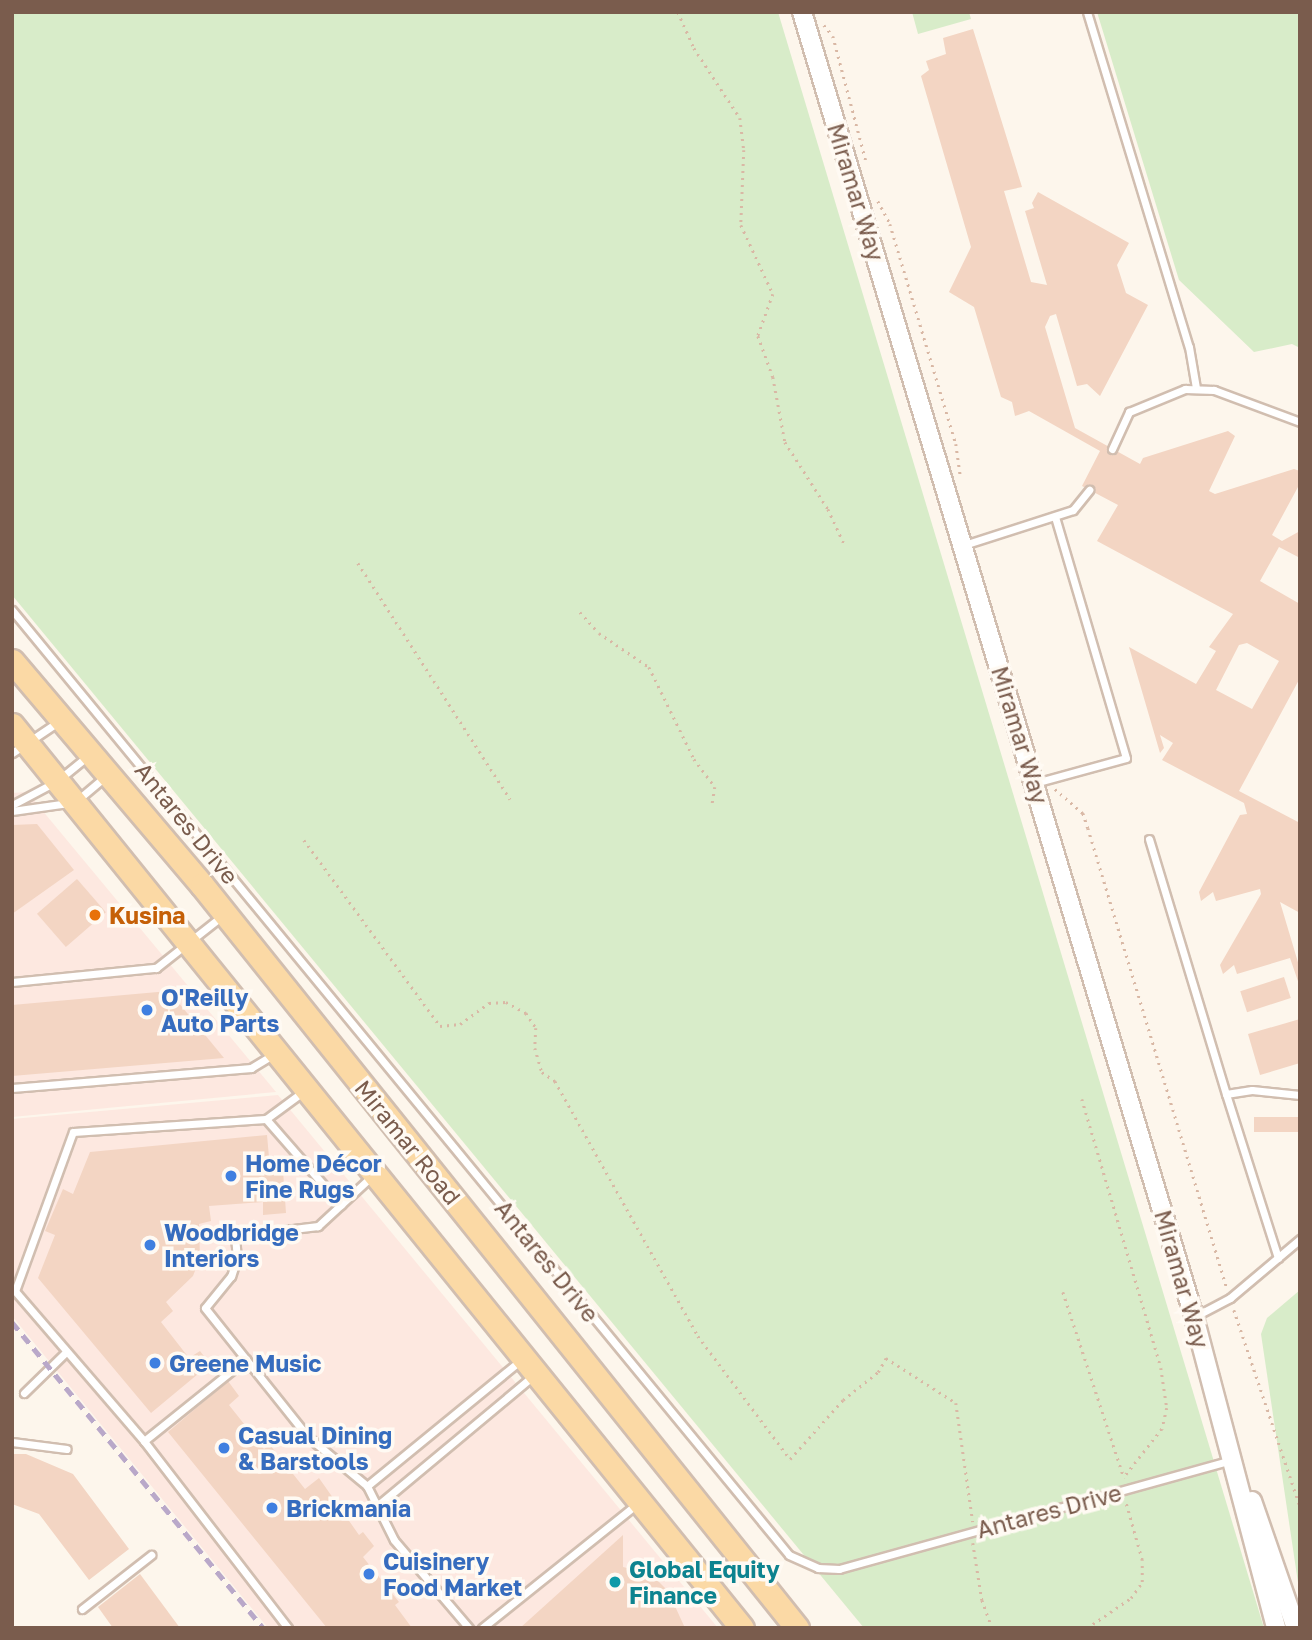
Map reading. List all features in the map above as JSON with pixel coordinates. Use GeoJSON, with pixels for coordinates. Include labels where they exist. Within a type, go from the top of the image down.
{"type":"FeatureCollection","features":[{"type":"Feature","properties":{"kind":"main road","name":"Miramar Road"},"geometry":{"type":"LineString","coordinates":[[12,661],[225,914],[797,1628]]}},
{"type":"Feature","properties":{"kind":"main road","name":"Miramar Road"},"geometry":{"type":"LineString","coordinates":[[12,725],[20,749],[57,781],[75,802],[742,1628]]}},
{"type":"Feature","properties":{"kind":"street","name":"Miramar Way"},"geometry":{"type":"LineString","coordinates":[[810,13],[963,545],[1042,781],[1234,1460],[1276,1628]]}},
{"type":"Feature","properties":{"kind":"street","name":"Miramar Way"},"geometry":{"type":"LineString","coordinates":[[1234,1460],[1296,1628]]}},
{"type":"Feature","properties":{"kind":"lane"},"geometry":{"type":"LineString","coordinates":[[1087,12],[1189,347],[1196,388]]}},
{"type":"Feature","properties":{"kind":"lane"},"geometry":{"type":"LineString","coordinates":[[1112,449],[1129,412],[1139,405],[1196,388],[1238,397],[1300,422]]}},
{"type":"Feature","properties":{"kind":"lane"},"geometry":{"type":"LineString","coordinates":[[963,545],[1073,510],[1089,490]]}},
{"type":"Feature","properties":{"kind":"lane"},"geometry":{"type":"LineString","coordinates":[[1042,781],[1126,758],[1055,516]]}},
{"type":"Feature","properties":{"kind":"lane","name":"Antares Drive"},"geometry":{"type":"LineString","coordinates":[[12,610],[789,1555],[818,1568],[839,1569],[1234,1460]]}},
{"type":"Feature","properties":{"kind":"lane"},"geometry":{"type":"LineString","coordinates":[[20,749],[62,719]]}},
{"type":"Feature","properties":{"kind":"lane"},"geometry":{"type":"LineString","coordinates":[[12,805],[57,781],[91,754]]}},
{"type":"Feature","properties":{"kind":"lane"},"geometry":{"type":"LineString","coordinates":[[12,811],[75,802],[108,774]]}},
{"type":"Feature","properties":{"kind":"lane"},"geometry":{"type":"LineString","coordinates":[[1149,839],[1278,1258]]}},
{"type":"Feature","properties":{"kind":"lane"},"geometry":{"type":"LineString","coordinates":[[12,982],[156,968],[225,914]]}},
{"type":"Feature","properties":{"kind":"lane"},"geometry":{"type":"LineString","coordinates":[[12,1088],[251,1068],[278,1052]]}},
{"type":"Feature","properties":{"kind":"lane"},"geometry":{"type":"LineString","coordinates":[[288,1628],[144,1441],[15,1291],[73,1132],[266,1119],[307,1089]]}},
{"type":"Feature","properties":{"kind":"lane"},"geometry":{"type":"LineString","coordinates":[[1226,1094],[1252,1090],[1300,1095]]}},
{"type":"Feature","properties":{"kind":"lane"},"geometry":{"type":"LineString","coordinates":[[266,1119],[341,1205]]}},
{"type":"Feature","properties":{"kind":"lane"},"geometry":{"type":"LineString","coordinates":[[375,1173],[341,1205],[307,1231],[235,1236],[237,1258],[231,1276],[205,1308],[307,1436],[367,1486],[394,1541],[468,1628]]}},
{"type":"Feature","properties":{"kind":"lane"},"geometry":{"type":"LineString","coordinates":[[1194,1317],[1230,1298],[1300,1239]]}},
{"type":"Feature","properties":{"kind":"lane"},"geometry":{"type":"LineString","coordinates":[[24,1393],[66,1352]]}},
{"type":"Feature","properties":{"kind":"lane"},"geometry":{"type":"LineString","coordinates":[[144,1441],[246,1359]]}},
{"type":"Feature","properties":{"kind":"lane"},"geometry":{"type":"LineString","coordinates":[[367,1486],[530,1365]]}},
{"type":"Feature","properties":{"kind":"lane"},"geometry":{"type":"LineString","coordinates":[[377,1506],[530,1365]]}},
{"type":"Feature","properties":{"kind":"lane"},"geometry":{"type":"LineString","coordinates":[[12,1442],[67,1449]]}},
{"type":"Feature","properties":{"kind":"lane"},"geometry":{"type":"LineString","coordinates":[[482,1628],[640,1501]]}},
{"type":"Feature","properties":{"kind":"lane"},"geometry":{"type":"LineString","coordinates":[[82,1609],[151,1555]]}},
{"type":"Feature","properties":{"kind":"path"},"geometry":{"type":"LineString","coordinates":[[678,12],[694,48],[740,118],[744,150],[741,225],[773,294],[758,336],[773,377],[785,442],[828,509],[844,543]]}},
{"type":"Feature","properties":{"kind":"path"},"geometry":{"type":"LineString","coordinates":[[810,13],[834,36],[862,132],[866,163]]}},
{"type":"Feature","properties":{"kind":"path"},"geometry":{"type":"LineString","coordinates":[[873,192],[898,250],[956,444],[962,485]]}},
{"type":"Feature","properties":{"kind":"path"},"geometry":{"type":"LineString","coordinates":[[358,563],[510,799]]}},
{"type":"Feature","properties":{"kind":"path"},"geometry":{"type":"LineString","coordinates":[[580,612],[599,634],[649,667],[694,759],[715,787],[712,807]]}},
{"type":"Feature","properties":{"kind":"path"},"geometry":{"type":"LineString","coordinates":[[1042,781],[1083,813],[1230,1298],[1300,1506]]}},
{"type":"Feature","properties":{"kind":"path"},"geometry":{"type":"LineString","coordinates":[[304,840],[440,1026],[460,1024],[489,1003],[506,1002],[526,1013],[536,1028],[535,1048],[542,1072],[555,1081],[698,1336],[790,1459],[843,1400],[878,1372],[886,1358],[957,1404],[982,1600],[992,1628]]}},
{"type":"Feature","properties":{"kind":"path"},"geometry":{"type":"LineString","coordinates":[[1082,1099],[1161,1368],[1167,1408],[1162,1429],[1124,1478]]}},
{"type":"Feature","properties":{"kind":"path"},"geometry":{"type":"LineString","coordinates":[[1063,1292],[1124,1478],[1124,1490],[1142,1560],[1142,1582],[1131,1598],[1087,1628]]}},
{"type":"Feature","properties":{"kind":"shaded area"},"geometry":{"type":"Polygon","coordinates":[[[27,792],[276,1092],[12,1117],[12,793],[27,792]]]}},
{"type":"Feature","properties":{"kind":"shaded area"},"geometry":{"type":"Polygon","coordinates":[[[278,1095],[718,1628],[268,1628],[12,1316],[12,1119],[278,1095]]]}},
{"type":"Feature","properties":{"kind":"green space"},"geometry":{"type":"Polygon","coordinates":[[[12,12],[778,12],[1264,1628],[864,1628],[12,595],[12,12]]]}},
{"type":"Feature","properties":{"kind":"green space"},"geometry":{"type":"Polygon","coordinates":[[[912,12],[969,12],[971,19],[918,34],[912,12]]]}},
{"type":"Feature","properties":{"kind":"green space"},"geometry":{"type":"Polygon","coordinates":[[[1097,12],[1300,12],[1300,348],[1292,344],[1254,352],[1179,280],[1097,12]]]}},
{"type":"Feature","properties":{"kind":"green space"},"geometry":{"type":"Polygon","coordinates":[[[1300,1290],[1300,1596],[1261,1334],[1267,1318],[1300,1290]]]}},
{"type":"Feature","properties":{"kind":"building"},"geometry":{"type":"Polygon","coordinates":[[[973,29],[1022,187],[1004,191],[1031,282],[1047,285],[1025,211],[1034,208],[1032,203],[1038,192],[1129,243],[1117,265],[1126,293],[1148,305],[1100,396],[1087,384],[1077,386],[1056,314],[1050,316],[1045,327],[1075,428],[1140,464],[1143,458],[1228,431],[1235,436],[1209,491],[1215,494],[1294,469],[1300,471],[1298,487],[1272,535],[1282,541],[1300,531],[1300,558],[1279,547],[1260,581],[1300,604],[1300,678],[1239,791],[1300,823],[1300,913],[1280,902],[1300,969],[1300,987],[1290,958],[1237,974],[1234,965],[1223,974],[1220,965],[1261,894],[1260,889],[1216,901],[1213,892],[1201,901],[1199,892],[1240,815],[1247,814],[1244,803],[1162,760],[1173,743],[1160,735],[1164,748],[1160,753],[1129,647],[1196,684],[1216,651],[1209,647],[1233,614],[1097,541],[1118,505],[1082,486],[1100,451],[1029,411],[1015,416],[1012,402],[1001,397],[974,307],[949,292],[971,247],[921,76],[929,70],[926,61],[946,54],[943,38],[973,29]],[[1247,643],[1239,645],[1216,690],[1252,709],[1279,661],[1247,643]]]}},
{"type":"Feature","properties":{"kind":"building"},"geometry":{"type":"Polygon","coordinates":[[[37,824],[74,870],[12,914],[12,825],[37,824]]]}},
{"type":"Feature","properties":{"kind":"building"},"geometry":{"type":"Polygon","coordinates":[[[77,879],[106,912],[66,947],[37,914],[77,879]]]}},
{"type":"Feature","properties":{"kind":"building"},"geometry":{"type":"Polygon","coordinates":[[[1284,977],[1291,998],[1247,1012],[1240,991],[1284,977]]]}},
{"type":"Feature","properties":{"kind":"building"},"geometry":{"type":"Polygon","coordinates":[[[169,991],[224,1058],[12,1076],[12,1005],[169,991]]]}},
{"type":"Feature","properties":{"kind":"building"},"geometry":{"type":"Polygon","coordinates":[[[1300,1019],[1300,1063],[1260,1075],[1248,1034],[1300,1019]]]}},
{"type":"Feature","properties":{"kind":"building"},"geometry":{"type":"Polygon","coordinates":[[[1254,1117],[1300,1117],[1300,1132],[1254,1132],[1254,1117]]]}},
{"type":"Feature","properties":{"kind":"building"},"geometry":{"type":"Polygon","coordinates":[[[267,1135],[269,1157],[282,1156],[286,1213],[263,1215],[263,1202],[209,1206],[211,1221],[199,1224],[200,1258],[193,1276],[166,1302],[173,1311],[161,1322],[189,1358],[200,1351],[210,1364],[151,1413],[38,1278],[55,1235],[45,1231],[63,1189],[73,1194],[90,1152],[267,1135]]]}},
{"type":"Feature","properties":{"kind":"building"},"geometry":{"type":"Polygon","coordinates":[[[228,1381],[239,1396],[229,1405],[264,1449],[270,1445],[305,1489],[319,1478],[359,1535],[363,1532],[374,1546],[363,1557],[399,1602],[395,1605],[412,1628],[327,1628],[168,1432],[228,1381]]]}},
{"type":"Feature","properties":{"kind":"building"},"geometry":{"type":"Polygon","coordinates":[[[12,1454],[26,1454],[73,1474],[129,1549],[89,1580],[39,1514],[12,1504],[12,1454]]]}},
{"type":"Feature","properties":{"kind":"building","name":"Global Equity Finance"},"geometry":{"type":"Polygon","coordinates":[[[623,1535],[623,1567],[651,1574],[668,1591],[685,1628],[520,1628],[623,1535]]]}},
{"type":"Feature","properties":{"kind":"building"},"geometry":{"type":"Polygon","coordinates":[[[140,1574],[180,1628],[113,1628],[98,1607],[140,1574]]]}},
{"type":"Feature","properties":{"kind":"railway"},"geometry":{"type":"LineString","coordinates":[[12,1322],[263,1628]]}},
{"type":"Feature","properties":{"kind":"place","name":"Kusina"},"geometry":{"type":"Point","coordinates":[95,915]}},
{"type":"Feature","properties":{"kind":"place","name":"O'Reilly Auto Parts"},"geometry":{"type":"Point","coordinates":[147,1010]}},
{"type":"Feature","properties":{"kind":"place","name":"Home Décor Fine Rugs"},"geometry":{"type":"Point","coordinates":[231,1176]}},
{"type":"Feature","properties":{"kind":"place","name":"Woodbridge Interiors"},"geometry":{"type":"Point","coordinates":[150,1245]}},
{"type":"Feature","properties":{"kind":"place","name":"Greene Music"},"geometry":{"type":"Point","coordinates":[155,1363]}},
{"type":"Feature","properties":{"kind":"place","name":"Casual Dining & Barstools"},"geometry":{"type":"Point","coordinates":[224,1448]}},
{"type":"Feature","properties":{"kind":"place","name":"Brickmania"},"geometry":{"type":"Point","coordinates":[272,1508]}},
{"type":"Feature","properties":{"kind":"place","name":"Cuisinery Food Market"},"geometry":{"type":"Point","coordinates":[369,1574]}},
{"type":"Feature","properties":{"kind":"place","name":"Global Equity Finance"},"geometry":{"type":"Point","coordinates":[615,1582]}}]}
